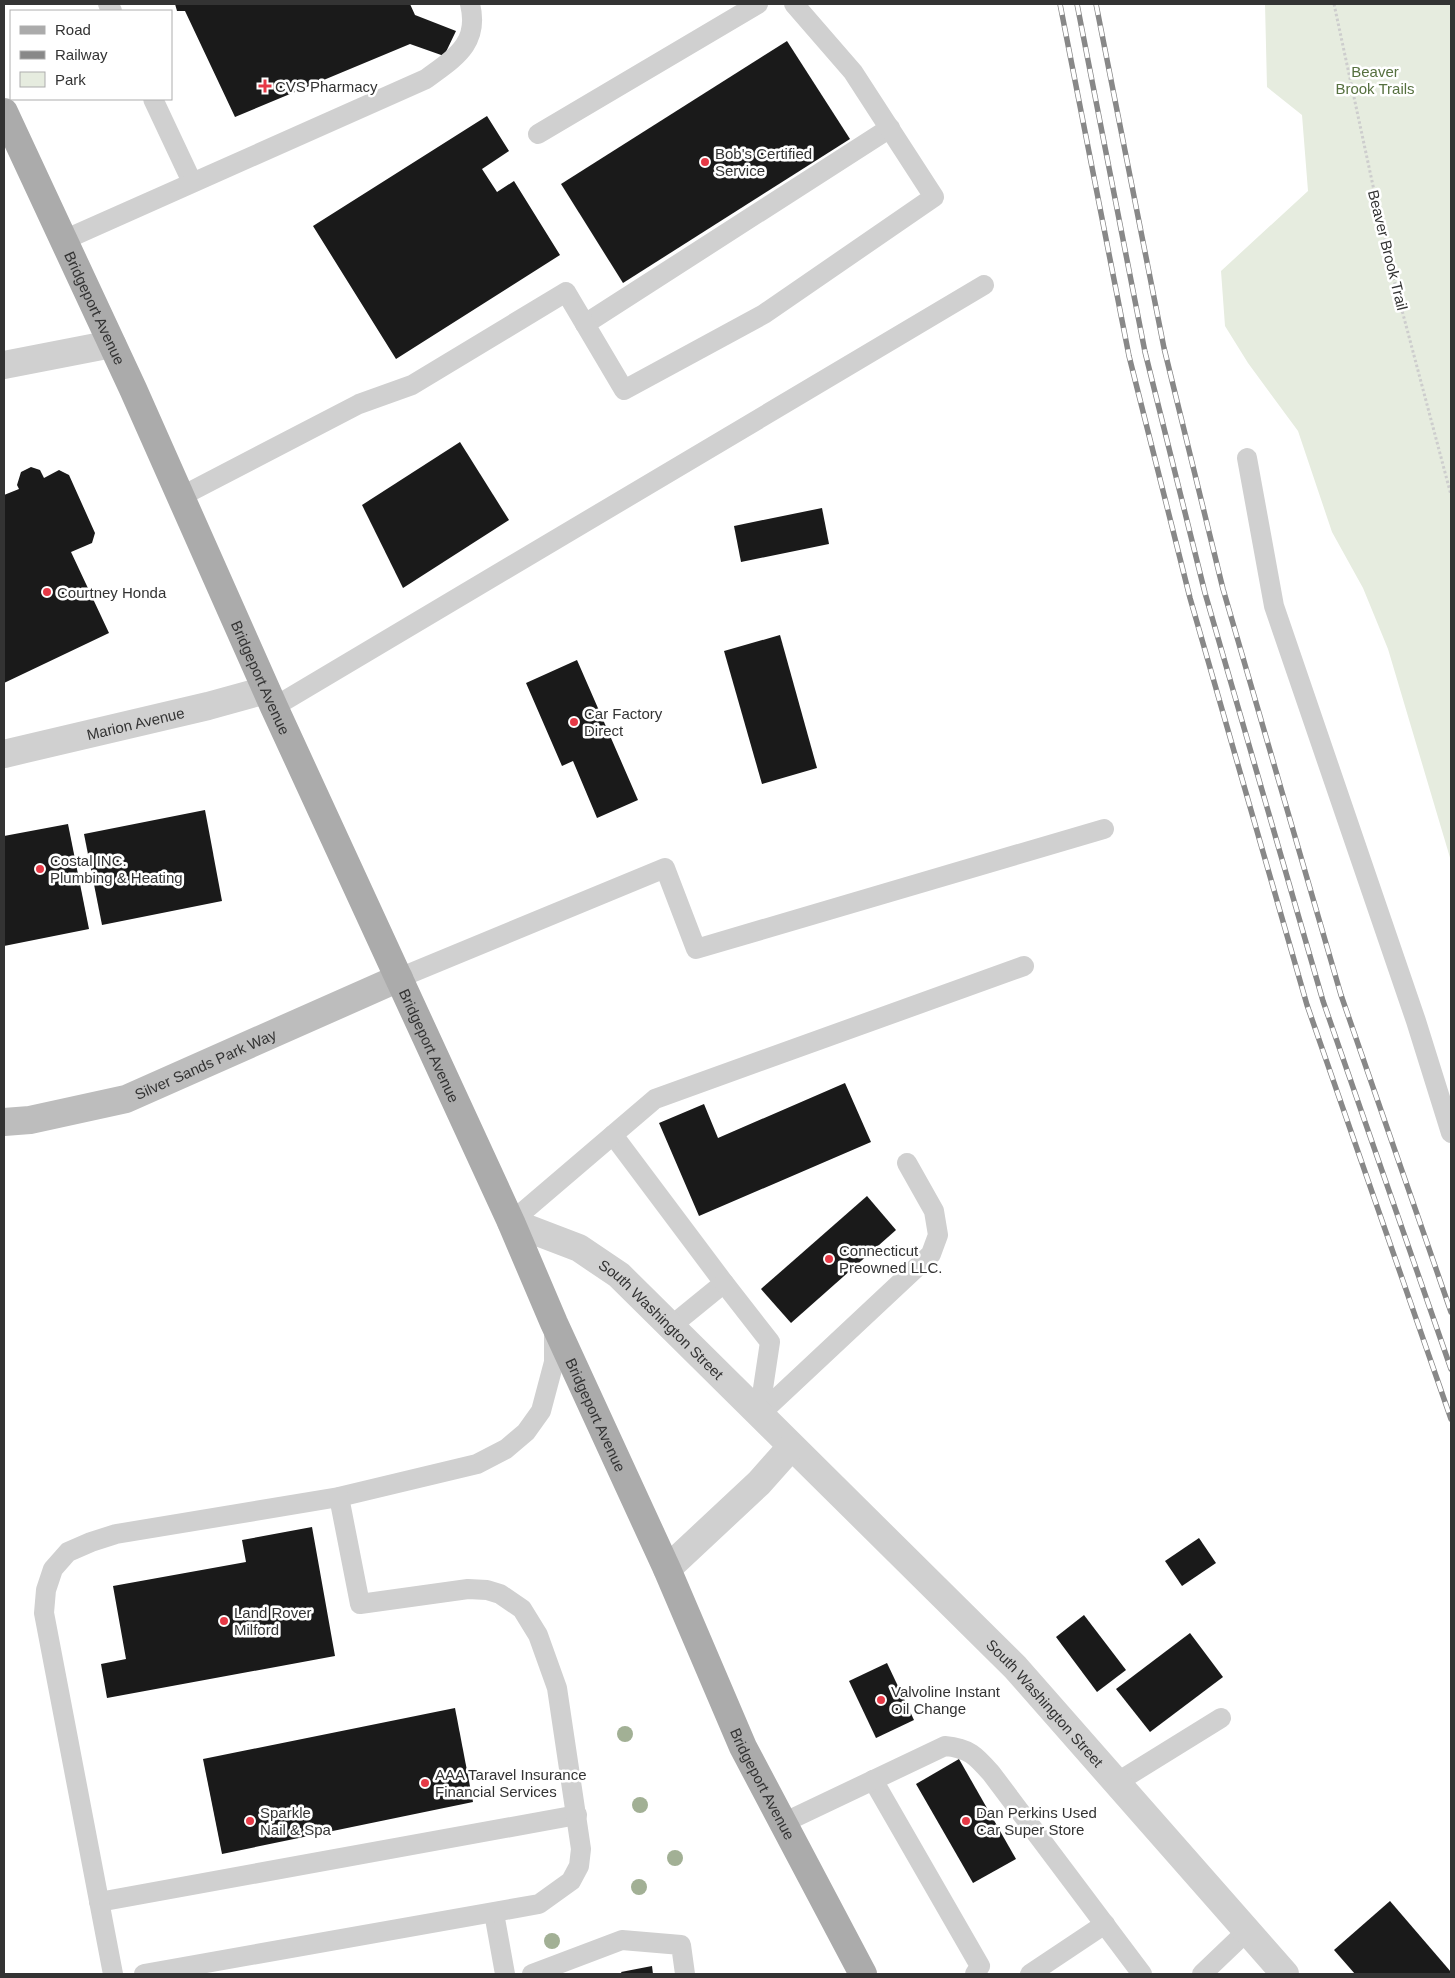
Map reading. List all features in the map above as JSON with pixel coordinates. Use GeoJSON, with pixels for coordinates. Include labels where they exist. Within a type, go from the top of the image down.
{"type":"FeatureCollection","features":[{"type":"Feature","properties":{"kind":"main road","name":"Bridgeport Avenue"},"geometry":{"type":"LineString","coordinates":[[4,112],[11,146],[64,240],[112,344],[270,698],[511,1222],[554,1323],[667,1569],[743,1747],[863,1974]]}},
{"type":"Feature","properties":{"kind":"street"},"geometry":{"type":"LineString","coordinates":[[4,365],[112,344]]}},
{"type":"Feature","properties":{"kind":"street","name":"Marion Avenue"},"geometry":{"type":"LineString","coordinates":[[4,754],[208,706],[270,698]]}},
{"type":"Feature","properties":{"kind":"street","name":"Silver Sands Park Way"},"geometry":{"type":"LineString","coordinates":[[4,1122],[30,1120],[126,1099],[399,978]]}},
{"type":"Feature","properties":{"kind":"street","name":"South Washington Street"},"geometry":{"type":"LineString","coordinates":[[511,1222],[579,1248],[619,1275],[1015,1667],[1285,1974]]}},
{"type":"Feature","properties":{"kind":"street"},"geometry":{"type":"LineString","coordinates":[[667,1569],[759,1483],[791,1447]]}},
{"type":"Feature","properties":{"kind":"lane"},"geometry":{"type":"LineString","coordinates":[[64,240],[426,79],[461,53],[470,34],[472,11],[470,4]]}},
{"type":"Feature","properties":{"kind":"lane"},"geometry":{"type":"LineString","coordinates":[[538,134],[758,4]]}},
{"type":"Feature","properties":{"kind":"lane"},"geometry":{"type":"LineString","coordinates":[[180,497],[359,404],[412,385],[566,292],[624,390],[764,314],[934,198],[853,72],[794,4]]}},
{"type":"Feature","properties":{"kind":"lane"},"geometry":{"type":"LineString","coordinates":[[153,100],[192,182]]}},
{"type":"Feature","properties":{"kind":"lane"},"geometry":{"type":"LineString","coordinates":[[585,324],[890,128]]}},
{"type":"Feature","properties":{"kind":"lane"},"geometry":{"type":"LineString","coordinates":[[270,698],[984,285]]}},
{"type":"Feature","properties":{"kind":"lane"},"geometry":{"type":"LineString","coordinates":[[1247,458],[1274,606],[1416,1021],[1451,1133]]}},
{"type":"Feature","properties":{"kind":"lane"},"geometry":{"type":"LineString","coordinates":[[399,978],[666,868],[696,949],[1104,829]]}},
{"type":"Feature","properties":{"kind":"lane"},"geometry":{"type":"LineString","coordinates":[[511,1222],[655,1099],[1024,966]]}},
{"type":"Feature","properties":{"kind":"lane"},"geometry":{"type":"LineString","coordinates":[[613,1135],[770,1342],[759,1415]]}},
{"type":"Feature","properties":{"kind":"lane"},"geometry":{"type":"LineString","coordinates":[[759,1415],[931,1254],[938,1235],[934,1211],[907,1162]]}},
{"type":"Feature","properties":{"kind":"lane"},"geometry":{"type":"LineString","coordinates":[[670,1327],[724,1283]]}},
{"type":"Feature","properties":{"kind":"lane"},"geometry":{"type":"LineString","coordinates":[[113,1974],[44,1613],[46,1590],[54,1570],[68,1552],[116,1534],[339,1497],[476,1464],[506,1449],[526,1432],[541,1411],[554,1362],[554,1323]]}},
{"type":"Feature","properties":{"kind":"lane"},"geometry":{"type":"LineString","coordinates":[[144,1974],[539,1904],[571,1881],[579,1866],[581,1849],[577,1815],[557,1688],[538,1635],[522,1609],[500,1594],[468,1589],[360,1604],[339,1497]]}},
{"type":"Feature","properties":{"kind":"lane"},"geometry":{"type":"LineString","coordinates":[[1116,1783],[1221,1718]]}},
{"type":"Feature","properties":{"kind":"lane"},"geometry":{"type":"LineString","coordinates":[[783,1823],[945,1746],[962,1748],[977,1757],[1142,1974]]}},
{"type":"Feature","properties":{"kind":"lane"},"geometry":{"type":"LineString","coordinates":[[873,1780],[981,1972]]}},
{"type":"Feature","properties":{"kind":"lane"},"geometry":{"type":"LineString","coordinates":[[99,1902],[577,1815]]}},
{"type":"Feature","properties":{"kind":"lane"},"geometry":{"type":"LineString","coordinates":[[494,1913],[505,1974]]}},
{"type":"Feature","properties":{"kind":"lane"},"geometry":{"type":"LineString","coordinates":[[1030,1974],[1104,1924]]}},
{"type":"Feature","properties":{"kind":"lane"},"geometry":{"type":"LineString","coordinates":[[1202,1974],[1247,1931]]}},
{"type":"Feature","properties":{"kind":"lane"},"geometry":{"type":"LineString","coordinates":[[532,1974],[622,1940],[680,1945],[685,1974]]}},
{"type":"Feature","properties":{"kind":"path","name":"Beaver Brook Trail"},"geometry":{"type":"LineString","coordinates":[[1334,4],[1390,265],[1451,495]]}},
{"type":"Feature","properties":{"kind":"green space","name":"Beaver Brook Trails"},"geometry":{"type":"Polygon","coordinates":[[[1265,4],[1451,4],[1451,861],[1388,649],[1363,588],[1332,532],[1298,431],[1248,363],[1225,326],[1221,271],[1308,191],[1302,115],[1267,87],[1265,4]]]}},
{"type":"Feature","properties":{"kind":"building","name":"CVS Pharmacy"},"geometry":{"type":"Polygon","coordinates":[[[175,4],[410,4],[415,15],[456,31],[444,56],[410,44],[235,117],[185,11],[177,11],[175,4]]]}},
{"type":"Feature","properties":{"kind":"building","name":"Bob's Certified Service"},"geometry":{"type":"Polygon","coordinates":[[[787,41],[850,139],[623,283],[561,184],[787,41]]]}},
{"type":"Feature","properties":{"kind":"building"},"geometry":{"type":"Polygon","coordinates":[[[487,116],[509,151],[482,169],[497,192],[514,181],[560,255],[396,359],[313,226],[487,116]]]}},
{"type":"Feature","properties":{"kind":"building"},"geometry":{"type":"Polygon","coordinates":[[[460,442],[509,520],[403,588],[362,505],[460,442]]]}},
{"type":"Feature","properties":{"kind":"building","name":"Courtney Honda"},"geometry":{"type":"Polygon","coordinates":[[[31,467],[40,470],[44,478],[59,470],[69,475],[95,533],[92,543],[71,552],[109,633],[4,683],[4,495],[19,489],[17,485],[21,472],[31,467]]]}},
{"type":"Feature","properties":{"kind":"building"},"geometry":{"type":"Polygon","coordinates":[[[822,508],[829,544],[741,562],[734,526],[822,508]]]}},
{"type":"Feature","properties":{"kind":"building"},"geometry":{"type":"Polygon","coordinates":[[[780,635],[817,768],[762,784],[724,651],[780,635]]]}},
{"type":"Feature","properties":{"kind":"building","name":"Car Factory Direct"},"geometry":{"type":"Polygon","coordinates":[[[577,660],[638,800],[597,818],[573,761],[562,766],[526,683],[577,660]]]}},
{"type":"Feature","properties":{"kind":"building"},"geometry":{"type":"Polygon","coordinates":[[[205,810],[222,901],[102,925],[84,834],[205,810]]]}},
{"type":"Feature","properties":{"kind":"building","name":"Costal INC. Plumbing & Heating"},"geometry":{"type":"Polygon","coordinates":[[[68,824],[89,929],[4,946],[4,836],[68,824]]]}},
{"type":"Feature","properties":{"kind":"building"},"geometry":{"type":"Polygon","coordinates":[[[845,1083],[871,1142],[699,1216],[659,1123],[704,1104],[718,1138],[845,1083]]]}},
{"type":"Feature","properties":{"kind":"building","name":"Connecticut Preowned LLC."},"geometry":{"type":"Polygon","coordinates":[[[867,1196],[896,1230],[791,1323],[761,1289],[867,1196]]]}},
{"type":"Feature","properties":{"kind":"building","name":"Land Rover Milford"},"geometry":{"type":"Polygon","coordinates":[[[312,1527],[335,1656],[107,1698],[101,1664],[126,1659],[113,1586],[246,1562],[242,1540],[312,1527]]]}},
{"type":"Feature","properties":{"kind":"building"},"geometry":{"type":"Polygon","coordinates":[[[1199,1538],[1216,1563],[1182,1586],[1165,1561],[1199,1538]]]}},
{"type":"Feature","properties":{"kind":"building"},"geometry":{"type":"Polygon","coordinates":[[[1084,1615],[1126,1670],[1097,1692],[1056,1637],[1084,1615]]]}},
{"type":"Feature","properties":{"kind":"building"},"geometry":{"type":"Polygon","coordinates":[[[1190,1633],[1223,1677],[1150,1732],[1116,1689],[1190,1633]]]}},
{"type":"Feature","properties":{"kind":"building","name":"Valvoline Instant Oil Change"},"geometry":{"type":"Polygon","coordinates":[[[887,1663],[914,1720],[876,1738],[849,1681],[887,1663]]]}},
{"type":"Feature","properties":{"kind":"building"},"geometry":{"type":"Polygon","coordinates":[[[455,1708],[473,1802],[222,1854],[203,1759],[455,1708]]]}},
{"type":"Feature","properties":{"kind":"building","name":"Dan Perkins Used Car Super Store"},"geometry":{"type":"Polygon","coordinates":[[[959,1759],[1016,1859],[973,1883],[916,1784],[959,1759]]]}},
{"type":"Feature","properties":{"kind":"building"},"geometry":{"type":"Polygon","coordinates":[[[1390,1901],[1451,1974],[1355,1974],[1334,1950],[1390,1901]]]}},
{"type":"Feature","properties":{"kind":"building"},"geometry":{"type":"Polygon","coordinates":[[[652,1966],[653,1974],[622,1974],[621,1972],[652,1966]]]}},
{"type":"Feature","properties":{"kind":"railway"},"geometry":{"type":"LineString","coordinates":[[1060,4],[1129,356],[1190,598],[1307,1005],[1451,1419]]}},
{"type":"Feature","properties":{"kind":"railway"},"geometry":{"type":"LineString","coordinates":[[1077,4],[1145,352],[1205,593],[1323,1001],[1451,1369]]}},
{"type":"Feature","properties":{"kind":"railway"},"geometry":{"type":"LineString","coordinates":[[1096,4],[1164,348],[1223,589],[1341,995],[1451,1312]]}},
{"type":"Feature","properties":{"kind":"place","name":"CVS Pharmacy"},"geometry":{"type":"Point","coordinates":[265,86]}},
{"type":"Feature","properties":{"kind":"place","name":"Bob's Certified Service"},"geometry":{"type":"Point","coordinates":[705,162]}},
{"type":"Feature","properties":{"kind":"place","name":"Courtney Honda"},"geometry":{"type":"Point","coordinates":[47,592]}},
{"type":"Feature","properties":{"kind":"place","name":"Car Factory Direct"},"geometry":{"type":"Point","coordinates":[574,722]}},
{"type":"Feature","properties":{"kind":"place","name":"Costal INC. Plumbing & Heating"},"geometry":{"type":"Point","coordinates":[40,869]}},
{"type":"Feature","properties":{"kind":"place","name":"Connecticut Preowned LLC."},"geometry":{"type":"Point","coordinates":[829,1259]}},
{"type":"Feature","properties":{"kind":"place","name":"Land Rover Milford"},"geometry":{"type":"Point","coordinates":[224,1621]}},
{"type":"Feature","properties":{"kind":"place","name":"Valvoline Instant Oil Change"},"geometry":{"type":"Point","coordinates":[881,1700]}},
{"type":"Feature","properties":{"kind":"place","name":"AAA Taravel Insurance Financial Services"},"geometry":{"type":"Point","coordinates":[425,1783]}},
{"type":"Feature","properties":{"kind":"place","name":"Sparkle Nail & Spa"},"geometry":{"type":"Point","coordinates":[250,1821]}},
{"type":"Feature","properties":{"kind":"place","name":"Dan Perkins Used Car Super Store"},"geometry":{"type":"Point","coordinates":[966,1821]}}]}
